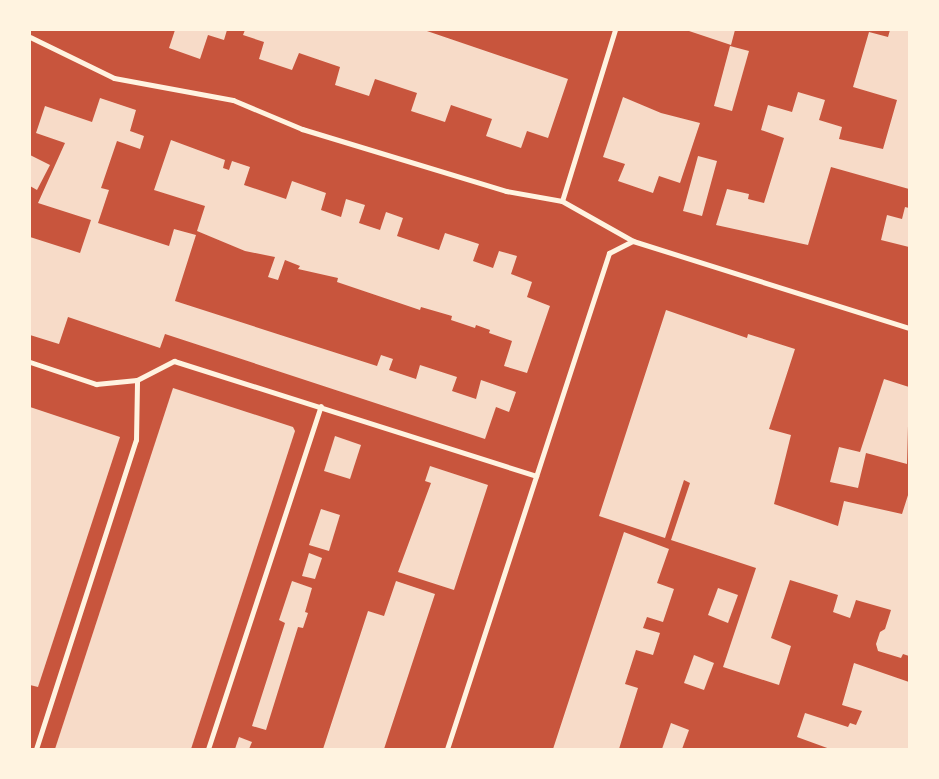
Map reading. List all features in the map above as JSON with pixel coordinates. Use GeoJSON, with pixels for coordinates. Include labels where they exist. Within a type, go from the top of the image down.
{"type":"FeatureCollection","features":[{"type":"Feature","properties":{"kind":"street"},"geometry":{"type":"LineString","coordinates":[[562,201],[615,30]]}},
{"type":"Feature","properties":{"kind":"street"},"geometry":{"type":"LineString","coordinates":[[30,37],[114,78],[233,100],[302,129],[506,192],[562,201],[633,240],[909,328]]}},
{"type":"Feature","properties":{"kind":"street"},"geometry":{"type":"LineString","coordinates":[[447,749],[609,253],[633,240]]}},
{"type":"Feature","properties":{"kind":"street"},"geometry":{"type":"LineString","coordinates":[[30,362],[96,384],[137,380],[174,361],[536,476]]}},
{"type":"Feature","properties":{"kind":"street"},"geometry":{"type":"LineString","coordinates":[[36,749],[136,440],[137,380]]}},
{"type":"Feature","properties":{"kind":"street"},"geometry":{"type":"LineString","coordinates":[[208,749],[320,406]]}},
{"type":"Feature","properties":{"kind":"building"},"geometry":{"type":"Polygon","coordinates":[[[175,30],[227,30],[224,40],[208,35],[200,59],[169,48],[175,30]]]}},
{"type":"Feature","properties":{"kind":"building"},"geometry":{"type":"Polygon","coordinates":[[[245,30],[424,30],[568,79],[548,138],[527,131],[521,148],[486,136],[492,119],[451,105],[445,122],[411,111],[417,93],[375,79],[369,96],[335,85],[340,67],[299,53],[292,70],[259,59],[264,42],[243,35],[245,30]]]}},
{"type":"Feature","properties":{"kind":"building"},"geometry":{"type":"Polygon","coordinates":[[[686,30],[735,30],[731,45],[686,30]]]}},
{"type":"Feature","properties":{"kind":"building"},"geometry":{"type":"Polygon","coordinates":[[[890,30],[909,30],[909,189],[831,167],[808,245],[716,225],[727,189],[749,194],[748,199],[764,203],[784,138],[761,130],[768,105],[792,112],[798,92],[825,100],[819,120],[842,127],[839,139],[883,149],[897,100],[853,87],[869,32],[888,37],[890,30]]]}},
{"type":"Feature","properties":{"kind":"building"},"geometry":{"type":"Polygon","coordinates":[[[730,46],[749,51],[732,111],[714,106],[730,46]]]}},
{"type":"Feature","properties":{"kind":"building"},"geometry":{"type":"Polygon","coordinates":[[[623,97],[661,113],[700,123],[680,183],[659,176],[653,193],[618,181],[625,164],[603,157],[623,97]]]}},
{"type":"Feature","properties":{"kind":"building"},"geometry":{"type":"Polygon","coordinates":[[[100,98],[136,110],[130,131],[144,136],[140,149],[117,141],[101,188],[109,190],[98,223],[169,246],[174,229],[196,235],[175,301],[377,366],[381,355],[393,359],[389,370],[416,379],[420,365],[457,377],[452,391],[476,399],[481,380],[516,392],[509,412],[496,407],[485,439],[165,334],[160,348],[68,317],[59,344],[30,335],[30,237],[80,253],[91,220],[38,203],[65,143],[36,133],[45,106],[92,122],[100,98]]]}},
{"type":"Feature","properties":{"kind":"building"},"geometry":{"type":"Polygon","coordinates":[[[171,140],[225,160],[223,168],[229,170],[232,161],[250,167],[244,185],[286,199],[292,181],[326,193],[321,210],[341,217],[346,199],[365,205],[359,223],[380,230],[386,212],[403,218],[397,236],[439,250],[445,233],[479,244],[473,261],[493,268],[499,251],[517,256],[511,274],[532,282],[527,297],[550,306],[527,373],[504,366],[512,341],[489,333],[490,330],[476,325],[475,328],[451,320],[452,316],[421,307],[420,310],[337,282],[338,278],[298,269],[300,266],[285,260],[278,280],[268,277],[275,257],[245,251],[197,231],[205,206],[154,190],[171,140]]]}},
{"type":"Feature","properties":{"kind":"building"},"geometry":{"type":"Polygon","coordinates":[[[30,155],[50,165],[37,190],[30,186],[30,155]]]}},
{"type":"Feature","properties":{"kind":"building"},"geometry":{"type":"Polygon","coordinates":[[[698,156],[717,161],[702,216],[683,211],[698,156]]]}},
{"type":"Feature","properties":{"kind":"building"},"geometry":{"type":"Polygon","coordinates":[[[905,207],[909,208],[909,247],[881,240],[887,215],[902,219],[905,207]]]}},
{"type":"Feature","properties":{"kind":"building"},"geometry":{"type":"Polygon","coordinates":[[[666,310],[747,338],[748,334],[795,349],[769,429],[791,435],[774,504],[838,526],[844,501],[902,514],[909,492],[909,656],[903,654],[901,658],[878,651],[876,644],[880,632],[885,629],[891,610],[856,600],[850,618],[833,612],[838,595],[790,580],[771,638],[791,646],[779,685],[723,667],[756,568],[671,540],[690,483],[684,480],[665,538],[599,516],[666,310]]]}},
{"type":"Feature","properties":{"kind":"building"},"geometry":{"type":"Polygon","coordinates":[[[884,379],[909,387],[907,464],[866,453],[858,488],[830,482],[839,447],[860,452],[884,379]]]}},
{"type":"Feature","properties":{"kind":"building"},"geometry":{"type":"Polygon","coordinates":[[[173,388],[293,427],[295,431],[270,508],[191,749],[55,749],[173,388]]]}},
{"type":"Feature","properties":{"kind":"building"},"geometry":{"type":"Polygon","coordinates":[[[30,407],[120,437],[38,687],[30,685],[30,407]]]}},
{"type":"Feature","properties":{"kind":"building"},"geometry":{"type":"Polygon","coordinates":[[[335,436],[361,445],[350,479],[324,471],[335,436]]]}},
{"type":"Feature","properties":{"kind":"building"},"geometry":{"type":"Polygon","coordinates":[[[430,466],[488,485],[454,590],[398,572],[431,483],[425,481],[430,466]]]}},
{"type":"Feature","properties":{"kind":"building"},"geometry":{"type":"Polygon","coordinates":[[[321,509],[340,515],[329,551],[309,545],[321,509]]]}},
{"type":"Feature","properties":{"kind":"building"},"geometry":{"type":"Polygon","coordinates":[[[624,532],[669,549],[657,583],[674,589],[663,622],[647,617],[643,628],[660,633],[653,655],[636,650],[625,684],[638,688],[619,749],[553,749],[624,532]]]}},
{"type":"Feature","properties":{"kind":"building"},"geometry":{"type":"Polygon","coordinates":[[[309,553],[322,558],[315,579],[302,576],[309,553]]]}},
{"type":"Feature","properties":{"kind":"building"},"geometry":{"type":"Polygon","coordinates":[[[292,581],[312,588],[305,612],[308,613],[303,628],[298,627],[266,730],[252,726],[285,623],[279,620],[292,581]]]}},
{"type":"Feature","properties":{"kind":"building"},"geometry":{"type":"Polygon","coordinates":[[[396,581],[435,594],[384,749],[323,749],[368,611],[384,616],[396,581]]]}},
{"type":"Feature","properties":{"kind":"building"},"geometry":{"type":"Polygon","coordinates":[[[718,588],[738,595],[728,623],[708,615],[718,588]]]}},
{"type":"Feature","properties":{"kind":"building"},"geometry":{"type":"Polygon","coordinates":[[[694,655],[714,663],[704,690],[684,683],[694,655]]]}},
{"type":"Feature","properties":{"kind":"building"},"geometry":{"type":"Polygon","coordinates":[[[854,663],[909,682],[909,749],[830,749],[797,737],[805,713],[848,727],[850,723],[856,725],[862,711],[842,705],[854,663]]]}},
{"type":"Feature","properties":{"kind":"building"},"geometry":{"type":"Polygon","coordinates":[[[671,723],[689,730],[682,749],[662,749],[671,723]]]}},
{"type":"Feature","properties":{"kind":"building"},"geometry":{"type":"Polygon","coordinates":[[[239,737],[252,742],[249,749],[235,749],[239,737]]]}}]}
